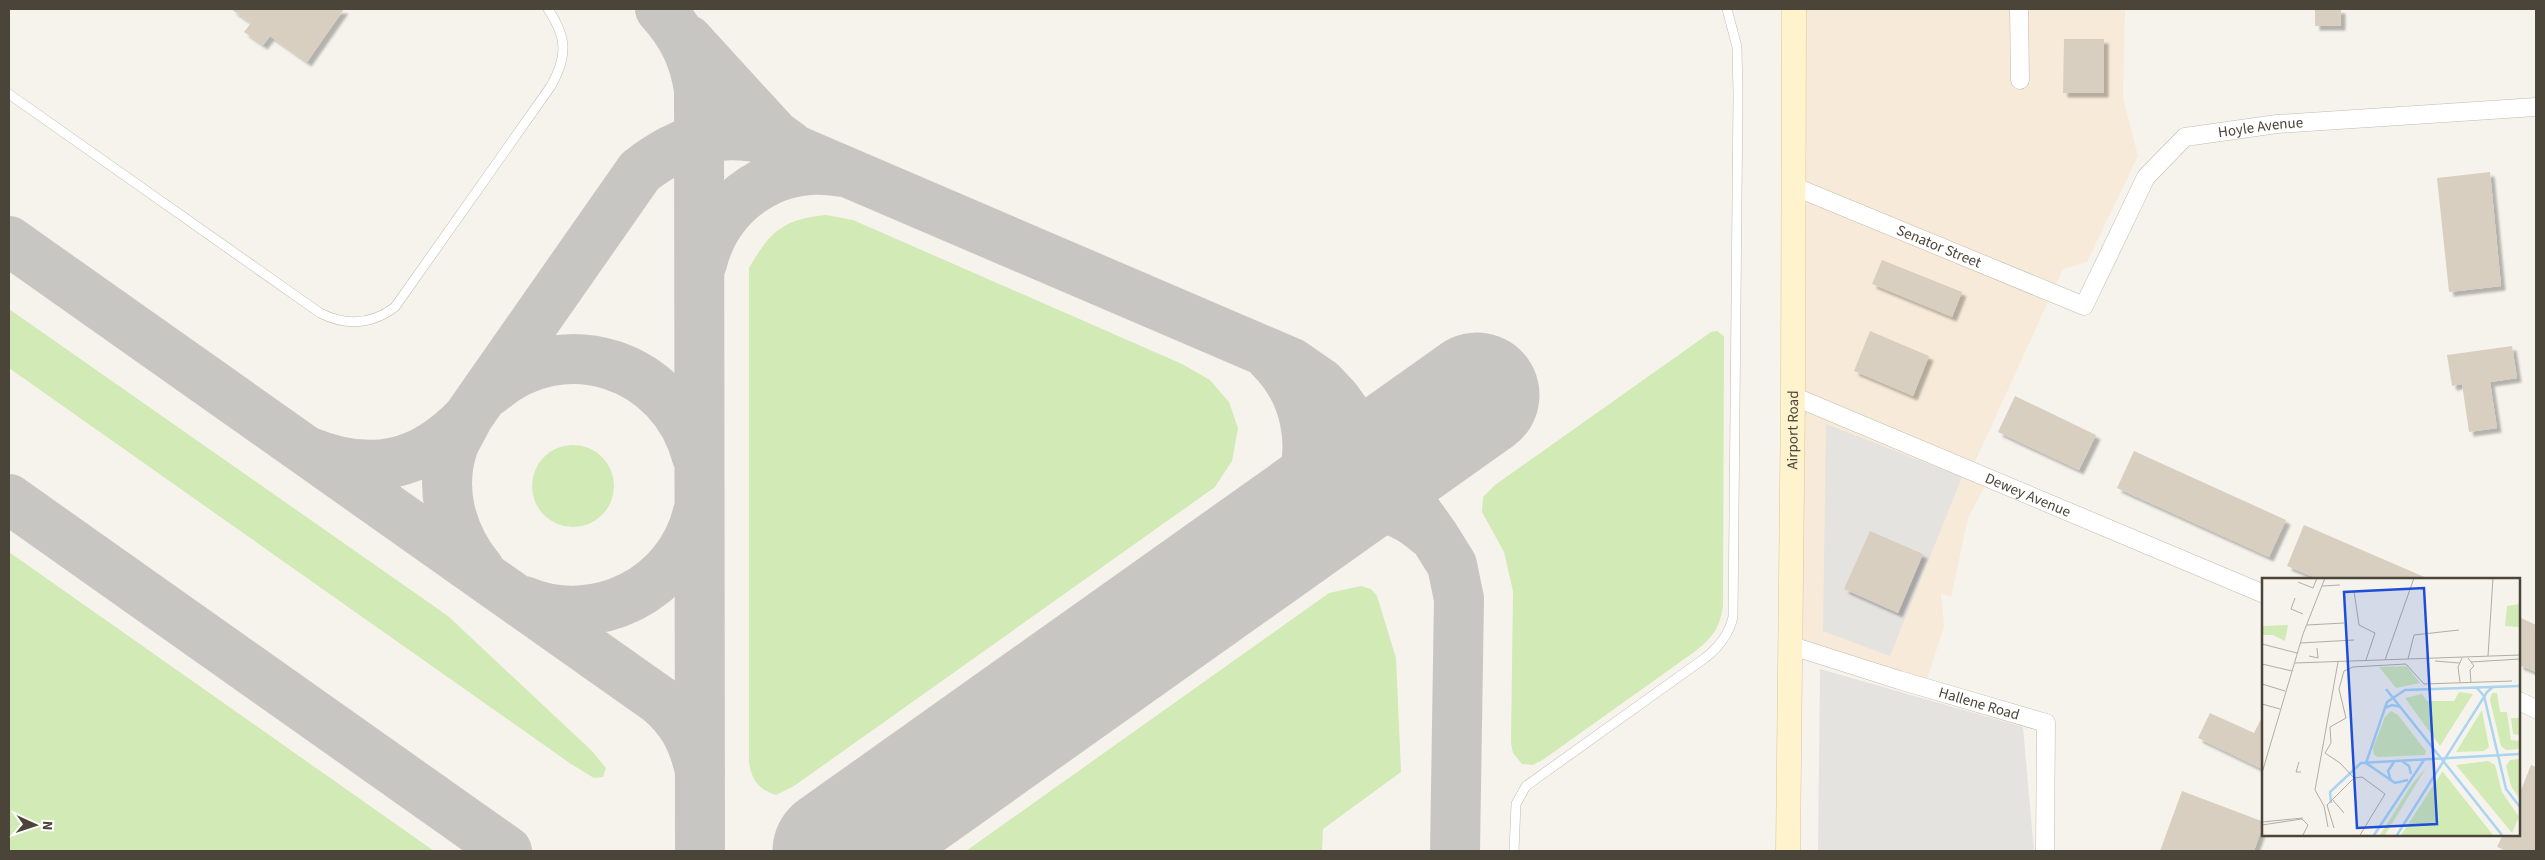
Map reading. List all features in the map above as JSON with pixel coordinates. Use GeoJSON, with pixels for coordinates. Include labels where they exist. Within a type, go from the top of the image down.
{"type":"FeatureCollection","features":[{"type":"Feature","properties":{"kind":"main road","name":"Airport Road"},"geometry":{"type":"LineString","coordinates":[[1788,851],[1793,396],[1794,9]]}},
{"type":"Feature","properties":{"kind":"street"},"geometry":{"type":"LineString","coordinates":[[2019,9],[2020,80]]}},
{"type":"Feature","properties":{"kind":"street","name":"Hoyle Avenue"},"geometry":{"type":"LineString","coordinates":[[2084,306],[2146,177],[2185,137],[2277,124],[2536,107]]}},
{"type":"Feature","properties":{"kind":"street","name":"Senator Street"},"geometry":{"type":"LineString","coordinates":[[1793,186],[2084,306]]}},
{"type":"Feature","properties":{"kind":"street","name":"Dewey Avenue"},"geometry":{"type":"LineString","coordinates":[[1793,396],[2262,593]]}},
{"type":"Feature","properties":{"kind":"street","name":"Hallene Road"},"geometry":{"type":"LineString","coordinates":[[1789,645],[1899,680],[2046,722],[2045,851]]}},
{"type":"Feature","properties":{"kind":"street"},"geometry":{"type":"LineString","coordinates":[[2520,701],[2536,708]]}},
{"type":"Feature","properties":{"kind":"lane"},"geometry":{"type":"LineString","coordinates":[[9,94],[320,313],[332,319],[352,323],[365,322],[384,315],[395,307],[551,86],[561,69],[564,55],[562,35],[557,22],[548,9]]}},
{"type":"Feature","properties":{"kind":"lane"},"geometry":{"type":"LineString","coordinates":[[1514,851],[1516,804],[1526,786],[1705,658],[1715,650],[1730,629],[1733,617],[1735,519],[1738,95],[1737,47],[1728,9]]}},
{"type":"Feature","properties":{"kind":"shaded area"},"geometry":{"type":"Polygon","coordinates":[[[1794,9],[2125,9],[2123,98],[2138,156],[2087,262],[2063,269],[1969,475],[1987,482],[1968,518],[1951,597],[1941,593],[1944,627],[1924,688],[1787,647],[1794,9]]]}},
{"type":"Feature","properties":{"kind":"shaded area"},"geometry":{"type":"Polygon","coordinates":[[[1826,424],[1962,477],[1890,656],[1823,631],[1826,424]]]}},
{"type":"Feature","properties":{"kind":"shaded area"},"geometry":{"type":"Polygon","coordinates":[[[1820,669],[2023,727],[2034,851],[1818,851],[1820,669]]]}},
{"type":"Feature","properties":{"kind":"green space"},"geometry":{"type":"Polygon","coordinates":[[[826,215],[853,220],[1182,364],[1210,380],[1229,402],[1238,428],[1232,461],[1215,487],[794,786],[776,795],[760,787],[754,779],[749,762],[749,268],[764,245],[780,229],[799,220],[826,215]]]}},
{"type":"Feature","properties":{"kind":"green space"},"geometry":{"type":"Polygon","coordinates":[[[9,309],[448,616],[592,751],[606,768],[603,777],[594,778],[571,764],[9,368],[9,309]]]}},
{"type":"Feature","properties":{"kind":"green space"},"geometry":{"type":"Polygon","coordinates":[[[1717,331],[1724,336],[1723,606],[1718,626],[1707,641],[1697,650],[1544,759],[1533,765],[1522,764],[1513,753],[1511,743],[1513,591],[1504,552],[1482,512],[1483,497],[1495,485],[1711,332],[1717,331]]]}},
{"type":"Feature","properties":{"kind":"green space"},"geometry":{"type":"Polygon","coordinates":[[[573,445],[589,448],[602,457],[611,470],[614,486],[611,502],[602,515],[589,524],[573,527],[557,524],[544,515],[535,502],[532,486],[535,470],[544,457],[557,448],[573,445]]]}},
{"type":"Feature","properties":{"kind":"green space"},"geometry":{"type":"Polygon","coordinates":[[[9,552],[434,851],[9,851],[9,552]]]}},
{"type":"Feature","properties":{"kind":"green space"},"geometry":{"type":"Polygon","coordinates":[[[1361,586],[1371,589],[1377,596],[1396,658],[1401,772],[1323,829],[1322,851],[966,851],[1329,593],[1361,586]]]}},
{"type":"Feature","properties":{"kind":"building"},"geometry":{"type":"Polygon","coordinates":[[[231,9],[344,9],[307,62],[270,36],[263,45],[244,32],[251,23],[231,9]]]}},
{"type":"Feature","properties":{"kind":"building"},"geometry":{"type":"Polygon","coordinates":[[[2315,9],[2341,9],[2341,26],[2315,26],[2315,9]]]}},
{"type":"Feature","properties":{"kind":"building"},"geometry":{"type":"Polygon","coordinates":[[[2064,39],[2104,39],[2104,93],[2063,93],[2064,39]]]}},
{"type":"Feature","properties":{"kind":"building"},"geometry":{"type":"Polygon","coordinates":[[[2490,172],[2501,286],[2449,292],[2437,178],[2490,172]]]}},
{"type":"Feature","properties":{"kind":"building"},"geometry":{"type":"Polygon","coordinates":[[[1882,260],[1962,292],[1952,317],[1872,284],[1882,260]]]}},
{"type":"Feature","properties":{"kind":"building"},"geometry":{"type":"Polygon","coordinates":[[[1870,331],[1929,356],[1913,396],[1854,371],[1870,331]]]}},
{"type":"Feature","properties":{"kind":"building"},"geometry":{"type":"Polygon","coordinates":[[[2512,346],[2517,378],[2490,382],[2497,428],[2469,432],[2462,384],[2452,386],[2447,355],[2512,346]]]}},
{"type":"Feature","properties":{"kind":"building"},"geometry":{"type":"Polygon","coordinates":[[[2015,396],[2096,435],[2079,470],[1998,432],[2015,396]]]}},
{"type":"Feature","properties":{"kind":"building"},"geometry":{"type":"Polygon","coordinates":[[[2134,451],[2286,520],[2269,557],[2117,488],[2134,451]]]}},
{"type":"Feature","properties":{"kind":"building"},"geometry":{"type":"Polygon","coordinates":[[[2304,525],[2427,578],[2316,578],[2287,566],[2304,525]]]}},
{"type":"Feature","properties":{"kind":"building"},"geometry":{"type":"Polygon","coordinates":[[[1870,531],[1923,554],[1898,613],[1844,589],[1870,531]]]}},
{"type":"Feature","properties":{"kind":"building"},"geometry":{"type":"Polygon","coordinates":[[[2520,617],[2536,625],[2536,672],[2520,665],[2520,617]]]}},
{"type":"Feature","properties":{"kind":"building"},"geometry":{"type":"Polygon","coordinates":[[[2210,713],[2254,733],[2262,717],[2262,769],[2198,738],[2210,713]]]}},
{"type":"Feature","properties":{"kind":"building"},"geometry":{"type":"Polygon","coordinates":[[[2531,765],[2536,767],[2536,851],[2508,851],[2497,847],[2503,835],[2520,835],[2520,792],[2531,765]]]}},
{"type":"Feature","properties":{"kind":"building"},"geometry":{"type":"Polygon","coordinates":[[[2182,791],[2262,821],[2262,828],[2254,851],[2160,851],[2182,791]]]}},
{"type":"Feature","properties":{"kind":"taxiway"},"geometry":{"type":"LineString","coordinates":[[660,9],[675,27],[686,46],[694,67],[699,90],[700,851]]}},
{"type":"Feature","properties":{"kind":"taxiway"},"geometry":{"type":"LineString","coordinates":[[688,40],[775,135],[790,146]]}},
{"type":"Feature","properties":{"kind":"taxiway"},"geometry":{"type":"LineString","coordinates":[[307,451],[352,464],[373,465],[394,463],[413,457],[432,447],[450,434],[468,417],[640,171],[671,151],[702,139],[735,135],[772,140],[1292,363],[1321,383],[1336,399],[1434,536],[1452,565],[1459,599],[1455,851]]}},
{"type":"Feature","properties":{"kind":"taxiway"},"geometry":{"type":"LineString","coordinates":[[702,263],[710,240],[721,220],[736,203],[754,189],[773,179],[795,172],[818,170],[842,172]]}},
{"type":"Feature","properties":{"kind":"taxiway"},"geometry":{"type":"LineString","coordinates":[[9,241],[659,700],[681,723],[694,750],[700,771]]}},
{"type":"Feature","properties":{"kind":"taxiway"},"geometry":{"type":"LineString","coordinates":[[1270,357],[1283,371],[1293,387],[1305,422],[1307,440],[1307,459],[1298,496],[1274,539]]}},
{"type":"Feature","properties":{"kind":"taxiway"},"geometry":{"type":"LineString","coordinates":[[490,391],[519,372],[550,361],[581,359],[612,365],[640,378],[665,398],[684,425],[697,457]]}},
{"type":"Feature","properties":{"kind":"taxiway"},"geometry":{"type":"LineString","coordinates":[[468,417],[454,444],[449,461],[447,477],[448,494],[450,510],[461,542],[480,570]]}},
{"type":"Feature","properties":{"kind":"taxiway"},"geometry":{"type":"LineString","coordinates":[[9,499],[507,851]]}},
{"type":"Feature","properties":{"kind":"taxiway"},"geometry":{"type":"LineString","coordinates":[[1306,517],[1355,506],[1370,506],[1400,513],[1429,533]]}},
{"type":"Feature","properties":{"kind":"taxiway"},"geometry":{"type":"LineString","coordinates":[[524,601],[551,609],[579,611],[606,606],[631,597],[654,582],[673,563],[688,539],[698,512]]}},
{"type":"Feature","properties":{"kind":"runway"},"geometry":{"type":"LineString","coordinates":[[835,851],[1477,395]]}}]}
